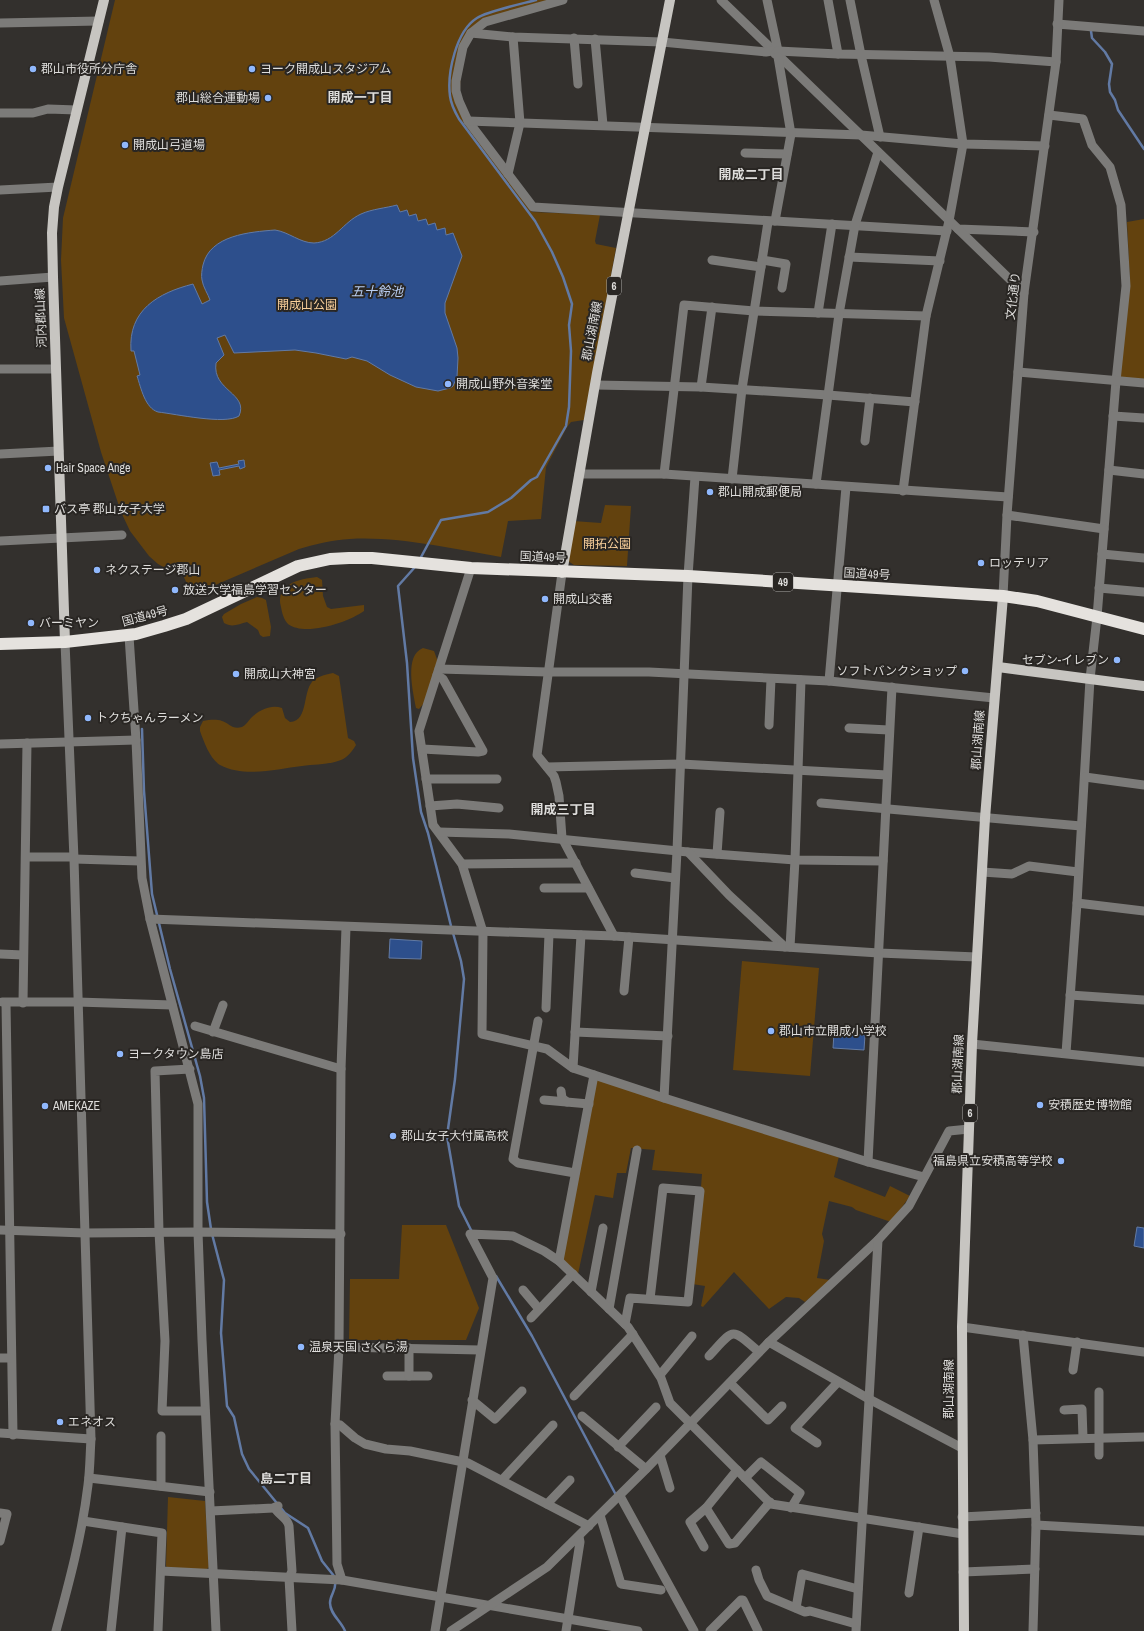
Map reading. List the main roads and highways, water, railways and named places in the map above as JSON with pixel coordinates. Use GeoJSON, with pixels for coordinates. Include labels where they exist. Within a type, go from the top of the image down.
{"type":"FeatureCollection","features":[{"type":"Feature","properties":{"kind":"highway","name":"国道49号"},"geometry":{"type":"LineString","coordinates":[[0,644],[65,642],[129,636],[186,619],[298,566],[330,559],[372,558],[471,568],[688,576],[1003,596],[1037,601],[1144,629]]}},
{"type":"Feature","properties":{"kind":"main road","name":"河内郡山線"},"geometry":{"type":"LineString","coordinates":[[65,642],[52,233],[54,207],[58,188],[104,0]]}},
{"type":"Feature","properties":{"kind":"main road","name":"郡山湖南線"},"geometry":{"type":"LineString","coordinates":[[562,572],[595,385],[670,0]]}},
{"type":"Feature","properties":{"kind":"main road","name":"郡山湖南線"},"geometry":{"type":"LineString","coordinates":[[964,1631],[962,1534],[962,1327],[972,1044],[985,818],[1003,596]]}},
{"type":"Feature","properties":{"kind":"main road"},"geometry":{"type":"LineString","coordinates":[[998,667],[1144,686]]}},
{"type":"Feature","properties":{"kind":"water","name":"五十鈴池"},"geometry":{"type":"Polygon","coordinates":[[[397,205],[400,212],[407,210],[409,216],[416,214],[418,221],[426,219],[428,225],[435,223],[437,230],[445,228],[446,235],[453,233],[462,256],[445,303],[445,313],[457,348],[458,358],[457,377],[453,386],[438,391],[416,387],[390,375],[367,361],[352,357],[346,359],[295,350],[234,353],[225,335],[217,338],[224,355],[216,363],[216,372],[219,380],[239,402],[241,408],[239,416],[223,419],[200,418],[158,412],[150,406],[142,392],[137,376],[140,375],[134,351],[131,351],[131,337],[134,324],[140,314],[157,298],[180,288],[193,284],[202,304],[210,300],[204,288],[202,272],[207,255],[214,247],[222,241],[232,237],[254,232],[275,230],[309,243],[321,242],[328,239],[349,222],[365,212],[397,205]]]}},
{"type":"Feature","properties":{"kind":"water"},"geometry":{"type":"Polygon","coordinates":[[[244,460],[245,467],[240,469],[239,466],[219,470],[220,475],[213,476],[210,463],[217,462],[219,468],[239,464],[238,461],[244,460]]]}},
{"type":"Feature","properties":{"kind":"water"},"geometry":{"type":"Polygon","coordinates":[[[390,939],[422,941],[421,959],[389,958],[390,939]]]}},
{"type":"Feature","properties":{"kind":"water"},"geometry":{"type":"Polygon","coordinates":[[[834,1033],[865,1035],[864,1050],[833,1048],[834,1033]]]}},
{"type":"Feature","properties":{"kind":"water"},"geometry":{"type":"Polygon","coordinates":[[[1137,1227],[1144,1228],[1144,1248],[1134,1246],[1137,1227]]]}},
{"type":"Feature","properties":{"kind":"waterway"},"geometry":{"type":"LineString","coordinates":[[420,559],[441,520],[488,512],[511,498],[531,480],[537,477],[566,426],[569,407],[571,351],[569,325],[572,304],[563,277],[552,252],[535,221],[459,119],[452,105],[449,87],[454,53],[458,42],[470,24],[482,15],[536,0]]}},
{"type":"Feature","properties":{"kind":"waterway"},"geometry":{"type":"LineString","coordinates":[[1091,31],[1092,38],[1105,52],[1112,64],[1109,84],[1110,92],[1115,100],[1118,110],[1144,149]]}},
{"type":"Feature","properties":{"kind":"waterway"},"geometry":{"type":"LineString","coordinates":[[415,567],[398,586],[407,663],[413,758],[421,812],[428,833],[461,961],[464,979],[455,1079],[447,1136],[459,1206],[472,1232]]}},
{"type":"Feature","properties":{"kind":"waterway"},"geometry":{"type":"LineString","coordinates":[[142,729],[144,791],[152,894],[170,969],[200,1076],[204,1098],[207,1202],[211,1229]]}},
{"type":"Feature","properties":{"kind":"waterway"},"geometry":{"type":"LineString","coordinates":[[212,1234],[224,1280],[221,1333],[227,1406],[234,1417],[242,1454],[249,1469],[285,1513],[308,1528],[322,1561],[334,1576]]}},
{"type":"Feature","properties":{"kind":"waterway"},"geometry":{"type":"LineString","coordinates":[[496,1276],[532,1336],[616,1495]]}},
{"type":"Feature","properties":{"kind":"waterway"},"geometry":{"type":"LineString","coordinates":[[335,1581],[335,1587],[330,1600],[330,1607],[345,1631]]}},
{"type":"Feature","properties":{"kind":"place","name":"郡山市役所分庁舎"},"geometry":{"type":"Point","coordinates":[33,69]}},
{"type":"Feature","properties":{"kind":"place","name":"ヨーク開成山スタジアム"},"geometry":{"type":"Point","coordinates":[252,69]}},
{"type":"Feature","properties":{"kind":"place","name":"郡山総合運動場"},"geometry":{"type":"Point","coordinates":[268,98]}},
{"type":"Feature","properties":{"kind":"place","name":"開成山弓道場"},"geometry":{"type":"Point","coordinates":[125,145]}},
{"type":"Feature","properties":{"kind":"place","name":"開成山野外音楽堂"},"geometry":{"type":"Point","coordinates":[448,384]}},
{"type":"Feature","properties":{"kind":"place","name":"Hair Space Ange"},"geometry":{"type":"Point","coordinates":[48,468]}},
{"type":"Feature","properties":{"kind":"place","name":"郡山開成郵便局"},"geometry":{"type":"Point","coordinates":[710,492]}},
{"type":"Feature","properties":{"kind":"place","name":"バス亭 郡山女子大学"},"geometry":{"type":"Point","coordinates":[46,509]}},
{"type":"Feature","properties":{"kind":"place","name":"ロッテリア"},"geometry":{"type":"Point","coordinates":[981,563]}},
{"type":"Feature","properties":{"kind":"place","name":"ネクステージ郡山"},"geometry":{"type":"Point","coordinates":[97,570]}},
{"type":"Feature","properties":{"kind":"place","name":"放送大学福島学習センター"},"geometry":{"type":"Point","coordinates":[175,590]}},
{"type":"Feature","properties":{"kind":"place","name":"開成山交番"},"geometry":{"type":"Point","coordinates":[545,599]}},
{"type":"Feature","properties":{"kind":"place","name":"バーミヤン"},"geometry":{"type":"Point","coordinates":[31,623]}},
{"type":"Feature","properties":{"kind":"place","name":"セブン-イレブン"},"geometry":{"type":"Point","coordinates":[1117,660]}},
{"type":"Feature","properties":{"kind":"place","name":"ソフトバンクショップ"},"geometry":{"type":"Point","coordinates":[965,671]}},
{"type":"Feature","properties":{"kind":"place","name":"開成山大神宮"},"geometry":{"type":"Point","coordinates":[236,674]}},
{"type":"Feature","properties":{"kind":"place","name":"トクちゃんラーメン"},"geometry":{"type":"Point","coordinates":[88,718]}},
{"type":"Feature","properties":{"kind":"place","name":"郡山市立開成小学校"},"geometry":{"type":"Point","coordinates":[771,1031]}},
{"type":"Feature","properties":{"kind":"place","name":"ヨークタウン島店"},"geometry":{"type":"Point","coordinates":[120,1054]}},
{"type":"Feature","properties":{"kind":"place","name":"安積歴史博物館"},"geometry":{"type":"Point","coordinates":[1040,1105]}},
{"type":"Feature","properties":{"kind":"place","name":"AMEKAZE"},"geometry":{"type":"Point","coordinates":[45,1106]}},
{"type":"Feature","properties":{"kind":"place","name":"郡山女子大付属高校"},"geometry":{"type":"Point","coordinates":[393,1136]}},
{"type":"Feature","properties":{"kind":"place","name":"福島県立安積高等学校"},"geometry":{"type":"Point","coordinates":[1061,1161]}},
{"type":"Feature","properties":{"kind":"place","name":"温泉天国 さくら湯"},"geometry":{"type":"Point","coordinates":[301,1347]}},
{"type":"Feature","properties":{"kind":"place","name":"エネオス"},"geometry":{"type":"Point","coordinates":[60,1422]}},
{"type":"Feature","properties":{"kind":"district","name":"開成一丁目"},"geometry":{"type":"Point","coordinates":[360,97]}},
{"type":"Feature","properties":{"kind":"district","name":"開成二丁目"},"geometry":{"type":"Point","coordinates":[751,174]}},
{"type":"Feature","properties":{"kind":"district","name":"開成三丁目"},"geometry":{"type":"Point","coordinates":[563,809]}},
{"type":"Feature","properties":{"kind":"district","name":"島二丁目"},"geometry":{"type":"Point","coordinates":[286,1478]}},
{"type":"Feature","properties":{"kind":"park label","name":"開成山公園"},"geometry":{"type":"Point","coordinates":[307,305]}},
{"type":"Feature","properties":{"kind":"park label","name":"開拓公園"},"geometry":{"type":"Point","coordinates":[607,544]}}]}
